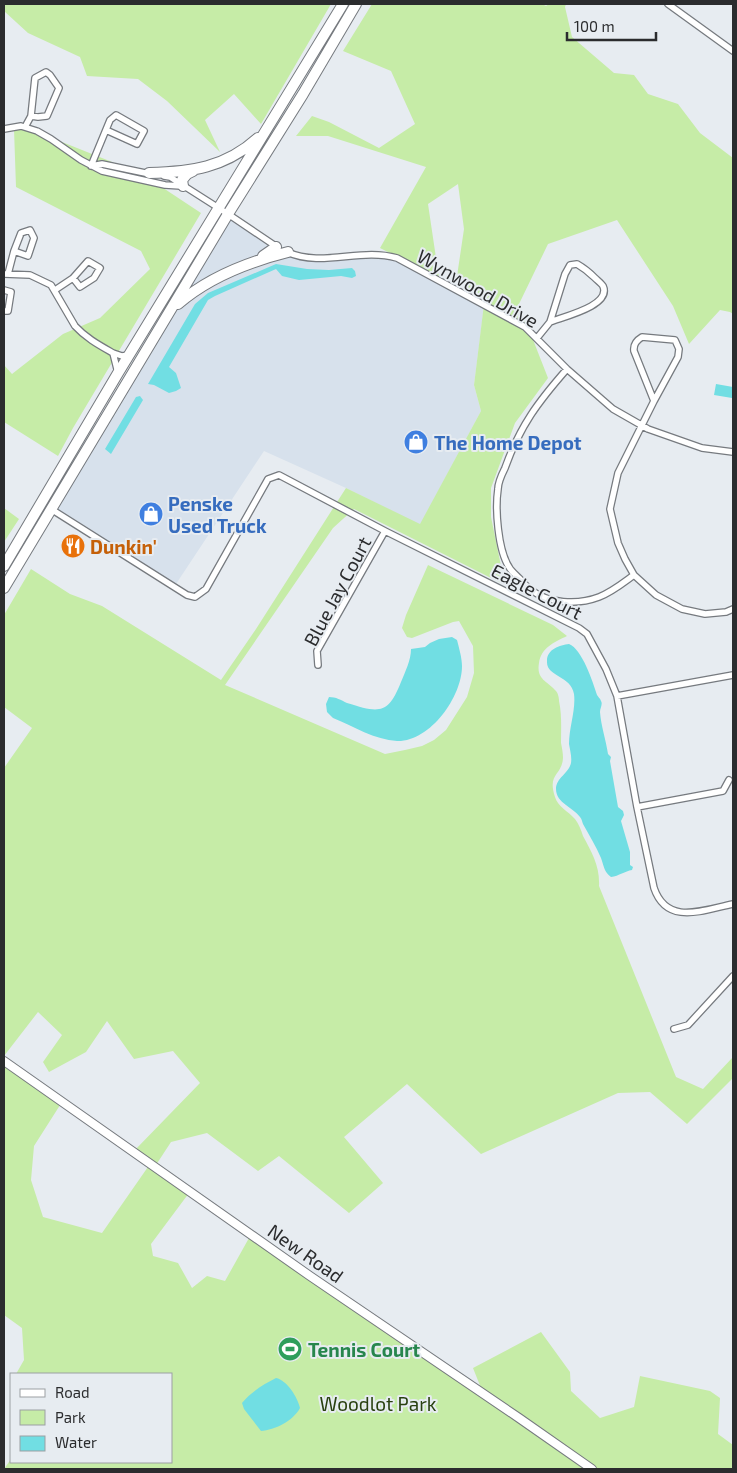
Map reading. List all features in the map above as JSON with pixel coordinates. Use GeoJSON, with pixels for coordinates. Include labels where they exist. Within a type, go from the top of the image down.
{"type":"FeatureCollection","features":[{"type":"Feature","properties":{"kind":"highway"},"geometry":{"type":"LineString","coordinates":[[4,566],[218,207],[343,4]]}},
{"type":"Feature","properties":{"kind":"highway"},"geometry":{"type":"LineString","coordinates":[[4,588],[356,4]]}},
{"type":"Feature","properties":{"kind":"highway"},"geometry":{"type":"LineString","coordinates":[[183,186],[182,180],[187,174],[230,159],[250,146],[266,131]]}},
{"type":"Feature","properties":{"kind":"highway"},"geometry":{"type":"LineString","coordinates":[[149,173],[198,169]]}},
{"type":"Feature","properties":{"kind":"highway"},"geometry":{"type":"LineString","coordinates":[[258,260],[276,247]]}},
{"type":"Feature","properties":{"kind":"highway"},"geometry":{"type":"LineString","coordinates":[[170,312],[191,293],[207,282],[258,260],[288,252]]}},
{"type":"Feature","properties":{"kind":"street"},"geometry":{"type":"LineString","coordinates":[[668,4],[733,51]]}},
{"type":"Feature","properties":{"kind":"street"},"geometry":{"type":"LineString","coordinates":[[26,127],[30,116],[35,78],[46,72],[59,88],[46,116],[30,116]]}},
{"type":"Feature","properties":{"kind":"street"},"geometry":{"type":"LineString","coordinates":[[91,166],[110,120],[116,115],[144,132],[137,144],[106,130]]}},
{"type":"Feature","properties":{"kind":"street"},"geometry":{"type":"LineString","coordinates":[[4,129],[21,126],[37,131],[91,166],[102,171],[165,185],[183,186]]}},
{"type":"Feature","properties":{"kind":"street","name":"Wynwood Drive"},"geometry":{"type":"LineString","coordinates":[[91,166],[102,164],[170,177],[276,247],[304,258],[316,259],[368,254],[396,258],[525,327],[567,369],[613,409],[648,429],[702,448],[733,452]]}},
{"type":"Feature","properties":{"kind":"street"},"geometry":{"type":"LineString","coordinates":[[14,251],[28,256],[34,238],[30,230],[21,233],[14,251],[6,274],[30,275],[51,285],[81,332],[113,353],[122,356],[129,355]]}},
{"type":"Feature","properties":{"kind":"street"},"geometry":{"type":"LineString","coordinates":[[55,290],[73,278],[88,261],[100,268],[94,278],[80,287],[73,278]]}},
{"type":"Feature","properties":{"kind":"street"},"geometry":{"type":"LineString","coordinates":[[537,338],[550,322],[565,274],[570,265],[577,264],[585,269],[603,286],[604,294],[601,300],[593,306],[550,322]]}},
{"type":"Feature","properties":{"kind":"street"},"geometry":{"type":"LineString","coordinates":[[4,290],[11,292],[8,311],[4,311]]}},
{"type":"Feature","properties":{"kind":"street"},"geometry":{"type":"LineString","coordinates":[[654,401],[633,348],[635,343],[642,337],[675,340],[679,349],[678,357],[618,472],[610,509],[618,543],[634,575],[656,595],[682,610],[705,614],[726,612],[733,609]]}},
{"type":"Feature","properties":{"kind":"street"},"geometry":{"type":"LineString","coordinates":[[113,353],[118,373]]}},
{"type":"Feature","properties":{"kind":"street"},"geometry":{"type":"LineString","coordinates":[[567,369],[541,398],[524,424],[510,453],[498,488],[499,536],[503,551],[509,568],[530,590],[554,600],[580,602],[597,598],[611,592],[634,575]]}},
{"type":"Feature","properties":{"kind":"street","name":"Eagle Court"},"geometry":{"type":"LineString","coordinates":[[52,509],[190,597],[195,597],[206,589],[268,478],[278,475],[283,476],[386,531],[579,628],[587,634],[606,669],[617,696],[637,807],[657,896],[668,909],[687,913],[733,904]]}},
{"type":"Feature","properties":{"kind":"street","name":"Blue Jay Court"},"geometry":{"type":"LineString","coordinates":[[318,665],[317,652],[386,531]]}},
{"type":"Feature","properties":{"kind":"street"},"geometry":{"type":"LineString","coordinates":[[617,696],[733,675]]}},
{"type":"Feature","properties":{"kind":"street"},"geometry":{"type":"LineString","coordinates":[[637,807],[723,791],[729,780]]}},
{"type":"Feature","properties":{"kind":"street"},"geometry":{"type":"LineString","coordinates":[[674,1029],[688,1025],[733,976]]}},
{"type":"Feature","properties":{"kind":"street","name":"New Road"},"geometry":{"type":"LineString","coordinates":[[4,1061],[310,1276],[592,1469]]}},
{"type":"Feature","properties":{"kind":"shaded area"},"geometry":{"type":"Polygon","coordinates":[[[228,214],[276,247],[295,256],[390,256],[484,306],[474,385],[481,411],[420,525],[346,488],[264,451],[174,587],[51,509],[228,214]]]}},
{"type":"Feature","properties":{"kind":"green space"},"geometry":{"type":"Polygon","coordinates":[[[4,4],[331,4],[261,124],[234,94],[205,120],[220,152],[167,101],[138,79],[87,76],[80,57],[28,33],[4,11],[4,4]]]}},
{"type":"Feature","properties":{"kind":"green space","name":"Woodlot Park"},"geometry":{"type":"Polygon","coordinates":[[[372,4],[542,4],[546,6],[549,4],[566,4],[565,7],[572,37],[614,73],[634,75],[648,94],[678,104],[700,133],[733,158],[733,314],[720,310],[689,344],[673,306],[617,220],[548,244],[519,304],[548,378],[515,423],[491,488],[491,517],[501,566],[501,583],[354,509],[333,528],[225,685],[385,754],[422,746],[434,740],[446,730],[467,697],[474,673],[473,646],[459,621],[412,638],[407,637],[402,628],[428,565],[553,625],[567,636],[545,649],[540,658],[539,673],[543,680],[557,692],[559,697],[563,758],[553,783],[556,800],[580,827],[592,854],[597,866],[599,886],[676,1077],[703,1089],[733,1057],[733,1078],[687,1124],[650,1092],[618,1093],[481,1154],[407,1084],[344,1137],[383,1183],[349,1213],[279,1156],[258,1171],[207,1133],[171,1142],[154,1168],[189,1193],[151,1244],[153,1256],[178,1263],[192,1288],[207,1276],[225,1281],[249,1238],[269,1248],[483,1393],[473,1368],[541,1332],[570,1372],[571,1391],[600,1418],[634,1407],[640,1376],[710,1391],[720,1398],[718,1434],[733,1445],[733,1469],[4,1469],[10,1460],[10,1463],[172,1463],[172,1373],[17,1373],[24,1360],[22,1328],[4,1315],[4,1063],[62,1102],[34,1146],[31,1180],[43,1217],[102,1233],[150,1164],[134,1151],[200,1083],[173,1051],[134,1059],[107,1021],[86,1052],[49,1072],[43,1062],[62,1035],[38,1012],[4,1056],[4,768],[32,728],[4,707],[4,615],[31,569],[70,594],[102,606],[221,680],[256,629],[346,488],[420,524],[481,411],[474,385],[485,296],[456,283],[464,229],[458,184],[428,204],[439,278],[380,248],[426,167],[328,136],[296,136],[312,116],[329,122],[379,148],[415,124],[391,71],[343,51],[372,4]]]}},
{"type":"Feature","properties":{"kind":"green space"},"geometry":{"type":"Polygon","coordinates":[[[14,129],[32,130],[142,174],[201,213],[58,456],[4,422],[4,365],[12,374],[63,334],[100,318],[150,269],[141,251],[16,187],[14,129]]]}},
{"type":"Feature","properties":{"kind":"green space"},"geometry":{"type":"Polygon","coordinates":[[[4,508],[19,519],[4,542],[4,508]]]}},
{"type":"Feature","properties":{"kind":"water"},"geometry":{"type":"Polygon","coordinates":[[[276,264],[307,269],[352,268],[356,276],[352,278],[341,276],[299,280],[282,276],[276,269],[215,296],[208,300],[169,367],[176,373],[181,388],[169,393],[148,384],[195,304],[208,293],[276,264]]]}},
{"type":"Feature","properties":{"kind":"water"},"geometry":{"type":"Polygon","coordinates":[[[716,384],[733,387],[733,399],[714,395],[716,384]]]}},
{"type":"Feature","properties":{"kind":"water"},"geometry":{"type":"Polygon","coordinates":[[[140,396],[143,400],[111,454],[105,449],[136,397],[140,396]]]}},
{"type":"Feature","properties":{"kind":"water"},"geometry":{"type":"Polygon","coordinates":[[[452,637],[457,640],[460,653],[461,678],[450,704],[442,716],[421,734],[409,739],[389,740],[372,735],[333,718],[327,712],[326,704],[329,697],[367,709],[381,709],[387,706],[392,701],[401,682],[409,662],[411,649],[425,647],[439,639],[452,637]]]}},
{"type":"Feature","properties":{"kind":"water"},"geometry":{"type":"Polygon","coordinates":[[[569,644],[574,647],[583,659],[597,695],[602,702],[600,712],[608,754],[611,757],[610,761],[618,807],[623,811],[624,815],[621,821],[630,852],[630,865],[633,867],[632,870],[617,876],[611,877],[606,871],[581,818],[557,794],[558,782],[571,763],[569,744],[574,694],[568,683],[550,670],[547,661],[549,653],[558,647],[569,644]]]}},
{"type":"Feature","properties":{"kind":"water"},"geometry":{"type":"Polygon","coordinates":[[[276,1378],[284,1382],[291,1390],[300,1408],[293,1417],[283,1424],[261,1431],[244,1409],[242,1403],[249,1395],[276,1378]]]}},
{"type":"Feature","properties":{"kind":"place","name":"The Home Depot"},"geometry":{"type":"Point","coordinates":[416,442]}},
{"type":"Feature","properties":{"kind":"place","name":"Penske Used Truck"},"geometry":{"type":"Point","coordinates":[151,514]}},
{"type":"Feature","properties":{"kind":"place","name":"Dunkin'"},"geometry":{"type":"Point","coordinates":[73,546]}},
{"type":"Feature","properties":{"kind":"place","name":"Tennis Court"},"geometry":{"type":"Point","coordinates":[290,1349]}}]}
